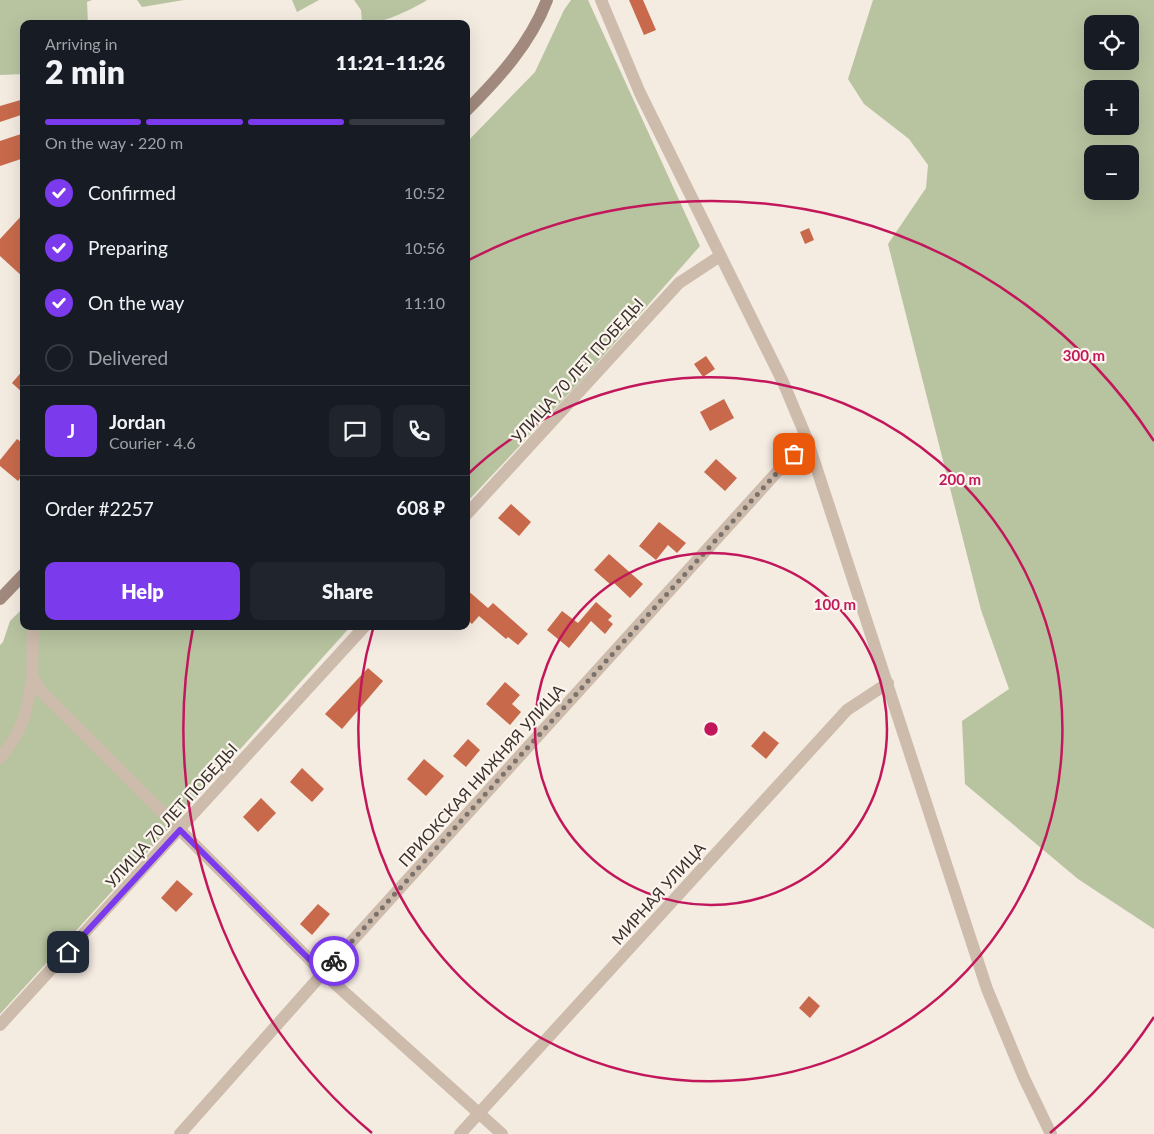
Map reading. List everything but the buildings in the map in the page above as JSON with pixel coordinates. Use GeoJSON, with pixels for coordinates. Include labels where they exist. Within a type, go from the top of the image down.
{"type":"FeatureCollection","features":[{"type":"Feature","properties":{"kind":"main road"},"geometry":{"type":"LineString","coordinates":[[470,107],[516,56],[535,26],[547,0]]}},
{"type":"Feature","properties":{"kind":"main road"},"geometry":{"type":"LineString","coordinates":[[0,599],[20,578]]}},
{"type":"Feature","properties":{"kind":"street"},"geometry":{"type":"LineString","coordinates":[[601,0],[640,93],[782,382],[807,439],[987,989],[1024,1078],[1051,1134]]}},
{"type":"Feature","properties":{"kind":"street","name":"УЛИЦА 70 ЛЕТ ПОБЕДЫ"},"geometry":{"type":"LineString","coordinates":[[470,512],[678,283],[720,256]]}},
{"type":"Feature","properties":{"kind":"street","name":"ПРИОКСКАЯ НИЖНЯЯ УЛИЦА"},"geometry":{"type":"LineString","coordinates":[[180,1134],[323,973],[807,439]]}},
{"type":"Feature","properties":{"kind":"street"},"geometry":{"type":"LineString","coordinates":[[0,758],[11,745],[20,729],[26,712],[32,676],[33,630]]}},
{"type":"Feature","properties":{"kind":"street","name":"УЛИЦА 70 ЛЕТ ПОБЕДЫ"},"geometry":{"type":"LineString","coordinates":[[0,1025],[361,630]]}},
{"type":"Feature","properties":{"kind":"street"},"geometry":{"type":"LineString","coordinates":[[32,676],[41,691],[323,973],[502,1134]]}},
{"type":"Feature","properties":{"kind":"street","name":"МИРНАЯ УЛИЦА"},"geometry":{"type":"LineString","coordinates":[[460,1134],[847,710],[888,683]]}},
{"type":"Feature","properties":{"kind":"green space"},"geometry":{"type":"Polygon","coordinates":[[[0,0],[92,0],[87,2],[88,20],[20,20],[20,74],[0,75],[0,0]]]}},
{"type":"Feature","properties":{"kind":"green space"},"geometry":{"type":"Polygon","coordinates":[[[137,0],[184,0],[142,7],[137,0]]]}},
{"type":"Feature","properties":{"kind":"green space"},"geometry":{"type":"Polygon","coordinates":[[[292,0],[319,0],[297,12],[292,0]]]}},
{"type":"Feature","properties":{"kind":"green space"},"geometry":{"type":"Polygon","coordinates":[[[354,0],[427,0],[385,20],[362,20],[361,10],[354,0]]]}},
{"type":"Feature","properties":{"kind":"green space"},"geometry":{"type":"Polygon","coordinates":[[[571,0],[588,0],[700,246],[589,372],[470,499],[470,139],[535,72],[564,10],[571,0]]]}},
{"type":"Feature","properties":{"kind":"green space"},"geometry":{"type":"Polygon","coordinates":[[[873,0],[1154,0],[1154,929],[1078,879],[965,784],[962,721],[1009,689],[981,610],[888,244],[926,188],[928,165],[909,139],[864,104],[848,79],[873,0]]]}},
{"type":"Feature","properties":{"kind":"green space"},"geometry":{"type":"Polygon","coordinates":[[[20,611],[20,630],[347,630],[0,1014],[0,645],[3,642],[10,621],[20,611]]]}},
{"type":"Feature","properties":{"kind":"way so far"},"geometry":{"type":"LineString","coordinates":[[334,961],[794,454]]}},
{"type":"Feature","properties":{"kind":"route"},"geometry":{"type":"LineString","coordinates":[[68,952],[180,830],[323,973],[334,961]]}}]}
